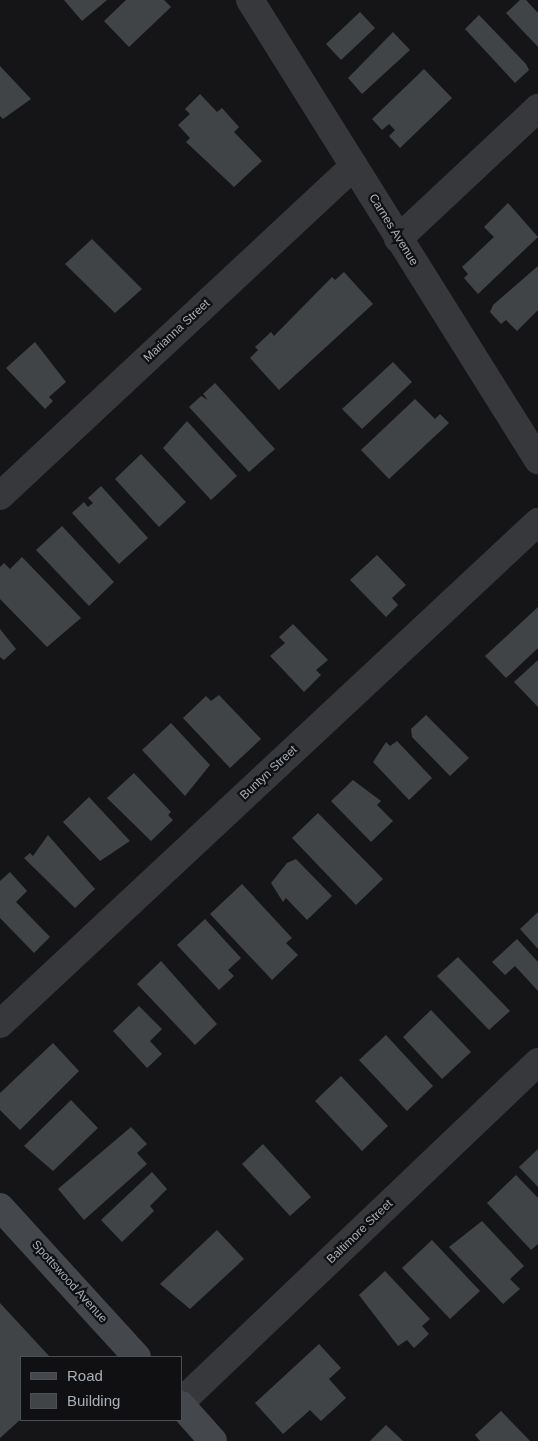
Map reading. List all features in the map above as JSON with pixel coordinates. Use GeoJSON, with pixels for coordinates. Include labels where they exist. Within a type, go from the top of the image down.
{"type":"FeatureCollection","features":[{"type":"Feature","properties":{"kind":"street","name":"Carnes Avenue"},"geometry":{"type":"LineString","coordinates":[[250,0],[538,460]]}},
{"type":"Feature","properties":{"kind":"street"},"geometry":{"type":"LineString","coordinates":[[398,239],[538,108]]}},
{"type":"Feature","properties":{"kind":"street","name":"Marianna Street"},"geometry":{"type":"LineString","coordinates":[[0,496],[354,166]]}},
{"type":"Feature","properties":{"kind":"street","name":"Buntyn Street"},"geometry":{"type":"LineString","coordinates":[[0,1024],[538,522]]}},
{"type":"Feature","properties":{"kind":"street","name":"Baltimore Street"},"geometry":{"type":"LineString","coordinates":[[182,1403],[538,1062]]}},
{"type":"Feature","properties":{"kind":"street","name":"Spottswood Avenue"},"geometry":{"type":"LineString","coordinates":[[0,1207],[136,1356]]}},
{"type":"Feature","properties":{"kind":"street"},"geometry":{"type":"LineString","coordinates":[[182,1405],[214,1441]]}},
{"type":"Feature","properties":{"kind":"building"},"geometry":{"type":"Polygon","coordinates":[[[64,0],[107,0],[82,21],[64,0]]]}},
{"type":"Feature","properties":{"kind":"building"},"geometry":{"type":"Polygon","coordinates":[[[126,0],[164,0],[171,7],[129,47],[104,21],[126,0]]]}},
{"type":"Feature","properties":{"kind":"building"},"geometry":{"type":"Polygon","coordinates":[[[520,0],[526,0],[538,13],[538,47],[506,13],[520,0]]]}},
{"type":"Feature","properties":{"kind":"building"},"geometry":{"type":"Polygon","coordinates":[[[360,12],[375,28],[341,60],[326,44],[360,12]]]}},
{"type":"Feature","properties":{"kind":"building"},"geometry":{"type":"Polygon","coordinates":[[[479,15],[526,64],[529,70],[515,83],[465,29],[479,15]]]}},
{"type":"Feature","properties":{"kind":"building"},"geometry":{"type":"Polygon","coordinates":[[[393,32],[410,50],[362,94],[348,78],[393,32]]]}},
{"type":"Feature","properties":{"kind":"building"},"geometry":{"type":"Polygon","coordinates":[[[0,66],[31,99],[3,119],[0,116],[0,66]]]}},
{"type":"Feature","properties":{"kind":"building"},"geometry":{"type":"Polygon","coordinates":[[[424,69],[452,98],[400,148],[389,136],[395,130],[389,124],[382,130],[372,119],[424,69]]]}},
{"type":"Feature","properties":{"kind":"building"},"geometry":{"type":"Polygon","coordinates":[[[200,94],[217,112],[222,108],[239,127],[234,132],[262,161],[234,187],[186,142],[190,138],[178,125],[190,114],[185,109],[200,94]]]}},
{"type":"Feature","properties":{"kind":"building"},"geometry":{"type":"Polygon","coordinates":[[[508,203],[538,237],[478,294],[464,278],[468,274],[462,267],[494,237],[484,227],[508,203]]]}},
{"type":"Feature","properties":{"kind":"building"},"geometry":{"type":"Polygon","coordinates":[[[92,239],[142,289],[115,313],[65,264],[92,239]]]}},
{"type":"Feature","properties":{"kind":"building"},"geometry":{"type":"Polygon","coordinates":[[[538,266],[538,310],[517,331],[506,320],[501,324],[490,312],[493,305],[538,266]]]}},
{"type":"Feature","properties":{"kind":"building"},"geometry":{"type":"Polygon","coordinates":[[[344,272],[373,304],[279,390],[250,358],[258,350],[255,347],[271,332],[274,336],[332,277],[335,280],[344,272]]]}},
{"type":"Feature","properties":{"kind":"building"},"geometry":{"type":"Polygon","coordinates":[[[35,342],[66,382],[49,397],[53,401],[45,409],[6,368],[35,342]]]}},
{"type":"Feature","properties":{"kind":"building"},"geometry":{"type":"Polygon","coordinates":[[[393,362],[412,382],[362,429],[342,409],[393,362]]]}},
{"type":"Feature","properties":{"kind":"building"},"geometry":{"type":"Polygon","coordinates":[[[215,383],[275,449],[249,472],[189,407],[201,396],[208,400],[203,394],[215,383]]]}},
{"type":"Feature","properties":{"kind":"building"},"geometry":{"type":"Polygon","coordinates":[[[415,399],[435,419],[440,414],[449,423],[389,479],[361,450],[415,399]]]}},
{"type":"Feature","properties":{"kind":"building"},"geometry":{"type":"Polygon","coordinates":[[[187,421],[237,476],[211,500],[163,448],[187,421]]]}},
{"type":"Feature","properties":{"kind":"building"},"geometry":{"type":"Polygon","coordinates":[[[141,454],[186,502],[159,527],[115,479],[141,454]]]}},
{"type":"Feature","properties":{"kind":"building"},"geometry":{"type":"Polygon","coordinates":[[[101,486],[148,538],[119,564],[72,513],[84,502],[88,507],[93,503],[88,498],[101,486]]]}},
{"type":"Feature","properties":{"kind":"building"},"geometry":{"type":"Polygon","coordinates":[[[62,526],[114,582],[89,606],[36,550],[62,526]]]}},
{"type":"Feature","properties":{"kind":"building"},"geometry":{"type":"Polygon","coordinates":[[[377,555],[406,585],[392,598],[398,605],[386,617],[350,580],[377,555]]]}},
{"type":"Feature","properties":{"kind":"building"},"geometry":{"type":"Polygon","coordinates":[[[22,557],[81,618],[47,647],[0,599],[0,567],[4,563],[10,569],[22,557]]]}},
{"type":"Feature","properties":{"kind":"building"},"geometry":{"type":"Polygon","coordinates":[[[538,607],[538,648],[506,678],[485,656],[538,607]]]}},
{"type":"Feature","properties":{"kind":"building"},"geometry":{"type":"Polygon","coordinates":[[[293,624],[328,660],[316,670],[321,675],[304,692],[270,656],[285,643],[279,637],[293,624]]]}},
{"type":"Feature","properties":{"kind":"building"},"geometry":{"type":"Polygon","coordinates":[[[0,629],[16,649],[4,660],[0,657],[0,629]]]}},
{"type":"Feature","properties":{"kind":"building"},"geometry":{"type":"Polygon","coordinates":[[[538,660],[538,707],[514,682],[538,660]]]}},
{"type":"Feature","properties":{"kind":"building"},"geometry":{"type":"Polygon","coordinates":[[[219,695],[261,739],[230,768],[183,718],[206,696],[211,701],[219,695]]]}},
{"type":"Feature","properties":{"kind":"building"},"geometry":{"type":"Polygon","coordinates":[[[426,715],[469,758],[450,776],[412,737],[411,729],[426,715]]]}},
{"type":"Feature","properties":{"kind":"building"},"geometry":{"type":"Polygon","coordinates":[[[171,723],[210,765],[185,796],[142,750],[171,723]]]}},
{"type":"Feature","properties":{"kind":"building"},"geometry":{"type":"Polygon","coordinates":[[[397,741],[432,778],[409,800],[373,762],[386,742],[390,746],[397,741]]]}},
{"type":"Feature","properties":{"kind":"building"},"geometry":{"type":"Polygon","coordinates":[[[134,773],[171,812],[168,815],[173,820],[151,841],[107,798],[134,773]]]}},
{"type":"Feature","properties":{"kind":"building"},"geometry":{"type":"Polygon","coordinates":[[[353,780],[381,801],[377,805],[393,821],[371,842],[331,801],[353,780]]]}},
{"type":"Feature","properties":{"kind":"building"},"geometry":{"type":"Polygon","coordinates":[[[89,797],[130,841],[100,861],[63,822],[89,797]]]}},
{"type":"Feature","properties":{"kind":"building"},"geometry":{"type":"Polygon","coordinates":[[[318,813],[383,879],[356,905],[292,838],[318,813]]]}},
{"type":"Feature","properties":{"kind":"building"},"geometry":{"type":"Polygon","coordinates":[[[48,835],[95,889],[75,908],[24,858],[30,853],[33,856],[48,835]]]}},
{"type":"Feature","properties":{"kind":"building"},"geometry":{"type":"Polygon","coordinates":[[[296,859],[332,896],[307,920],[286,898],[283,902],[271,883],[287,863],[296,859]]]}},
{"type":"Feature","properties":{"kind":"building"},"geometry":{"type":"Polygon","coordinates":[[[10,872],[27,891],[16,902],[50,937],[34,953],[0,918],[0,881],[10,872]]]}},
{"type":"Feature","properties":{"kind":"building"},"geometry":{"type":"Polygon","coordinates":[[[242,884],[292,938],[286,943],[298,955],[272,980],[210,914],[242,884]]]}},
{"type":"Feature","properties":{"kind":"building"},"geometry":{"type":"Polygon","coordinates":[[[538,912],[538,949],[520,929],[538,912]]]}},
{"type":"Feature","properties":{"kind":"building"},"geometry":{"type":"Polygon","coordinates":[[[205,919],[241,958],[228,970],[234,976],[219,990],[177,945],[205,919]]]}},
{"type":"Feature","properties":{"kind":"building"},"geometry":{"type":"Polygon","coordinates":[[[517,939],[538,962],[538,991],[515,966],[505,975],[492,962],[517,939]]]}},
{"type":"Feature","properties":{"kind":"building"},"geometry":{"type":"Polygon","coordinates":[[[458,957],[510,1011],[489,1030],[437,976],[458,957]]]}},
{"type":"Feature","properties":{"kind":"building"},"geometry":{"type":"Polygon","coordinates":[[[161,961],[217,1024],[195,1045],[137,984],[161,961]]]}},
{"type":"Feature","properties":{"kind":"building"},"geometry":{"type":"Polygon","coordinates":[[[139,1006],[162,1029],[150,1041],[162,1054],[147,1068],[113,1031],[139,1006]]]}},
{"type":"Feature","properties":{"kind":"building"},"geometry":{"type":"Polygon","coordinates":[[[431,1010],[471,1052],[442,1079],[403,1037],[431,1010]]]}},
{"type":"Feature","properties":{"kind":"building"},"geometry":{"type":"Polygon","coordinates":[[[386,1035],[433,1086],[407,1111],[359,1060],[386,1035]]]}},
{"type":"Feature","properties":{"kind":"building"},"geometry":{"type":"Polygon","coordinates":[[[53,1043],[79,1071],[20,1130],[0,1110],[0,1093],[53,1043]]]}},
{"type":"Feature","properties":{"kind":"building"},"geometry":{"type":"Polygon","coordinates":[[[341,1076],[388,1126],[362,1151],[315,1101],[341,1076]]]}},
{"type":"Feature","properties":{"kind":"building"},"geometry":{"type":"Polygon","coordinates":[[[71,1100],[98,1128],[53,1171],[24,1146],[71,1100]]]}},
{"type":"Feature","properties":{"kind":"building"},"geometry":{"type":"Polygon","coordinates":[[[131,1127],[147,1144],[137,1153],[147,1164],[84,1220],[58,1189],[131,1127]]]}},
{"type":"Feature","properties":{"kind":"building"},"geometry":{"type":"Polygon","coordinates":[[[263,1144],[311,1197],[290,1216],[242,1164],[263,1144]]]}},
{"type":"Feature","properties":{"kind":"building"},"geometry":{"type":"Polygon","coordinates":[[[538,1149],[538,1187],[519,1167],[538,1149]]]}},
{"type":"Feature","properties":{"kind":"building"},"geometry":{"type":"Polygon","coordinates":[[[152,1172],[167,1189],[150,1206],[154,1211],[122,1242],[101,1220],[152,1172]]]}},
{"type":"Feature","properties":{"kind":"building"},"geometry":{"type":"Polygon","coordinates":[[[516,1175],[538,1198],[538,1244],[531,1250],[487,1203],[516,1175]]]}},
{"type":"Feature","properties":{"kind":"building"},"geometry":{"type":"Polygon","coordinates":[[[482,1221],[524,1266],[510,1279],[520,1289],[503,1304],[449,1247],[482,1221]]]}},
{"type":"Feature","properties":{"kind":"building"},"geometry":{"type":"Polygon","coordinates":[[[217,1230],[244,1259],[190,1309],[160,1284],[217,1230]]]}},
{"type":"Feature","properties":{"kind":"building"},"geometry":{"type":"Polygon","coordinates":[[[432,1240],[480,1291],[450,1319],[402,1268],[432,1240]]]}},
{"type":"Feature","properties":{"kind":"building"},"geometry":{"type":"Polygon","coordinates":[[[385,1271],[430,1319],[422,1326],[429,1334],[414,1348],[407,1340],[398,1346],[359,1295],[385,1271]]]}},
{"type":"Feature","properties":{"kind":"building"},"geometry":{"type":"Polygon","coordinates":[[[0,1303],[49,1356],[20,1356],[20,1420],[0,1438],[0,1303]]]}},
{"type":"Feature","properties":{"kind":"building"},"geometry":{"type":"Polygon","coordinates":[[[319,1344],[341,1368],[329,1379],[346,1398],[321,1421],[310,1410],[283,1434],[255,1403],[319,1344]]]}},
{"type":"Feature","properties":{"kind":"building"},"geometry":{"type":"Polygon","coordinates":[[[501,1411],[530,1441],[480,1441],[475,1435],[501,1411]]]}},
{"type":"Feature","properties":{"kind":"building"},"geometry":{"type":"Polygon","coordinates":[[[386,1425],[403,1441],[370,1441],[386,1425]]]}}]}
